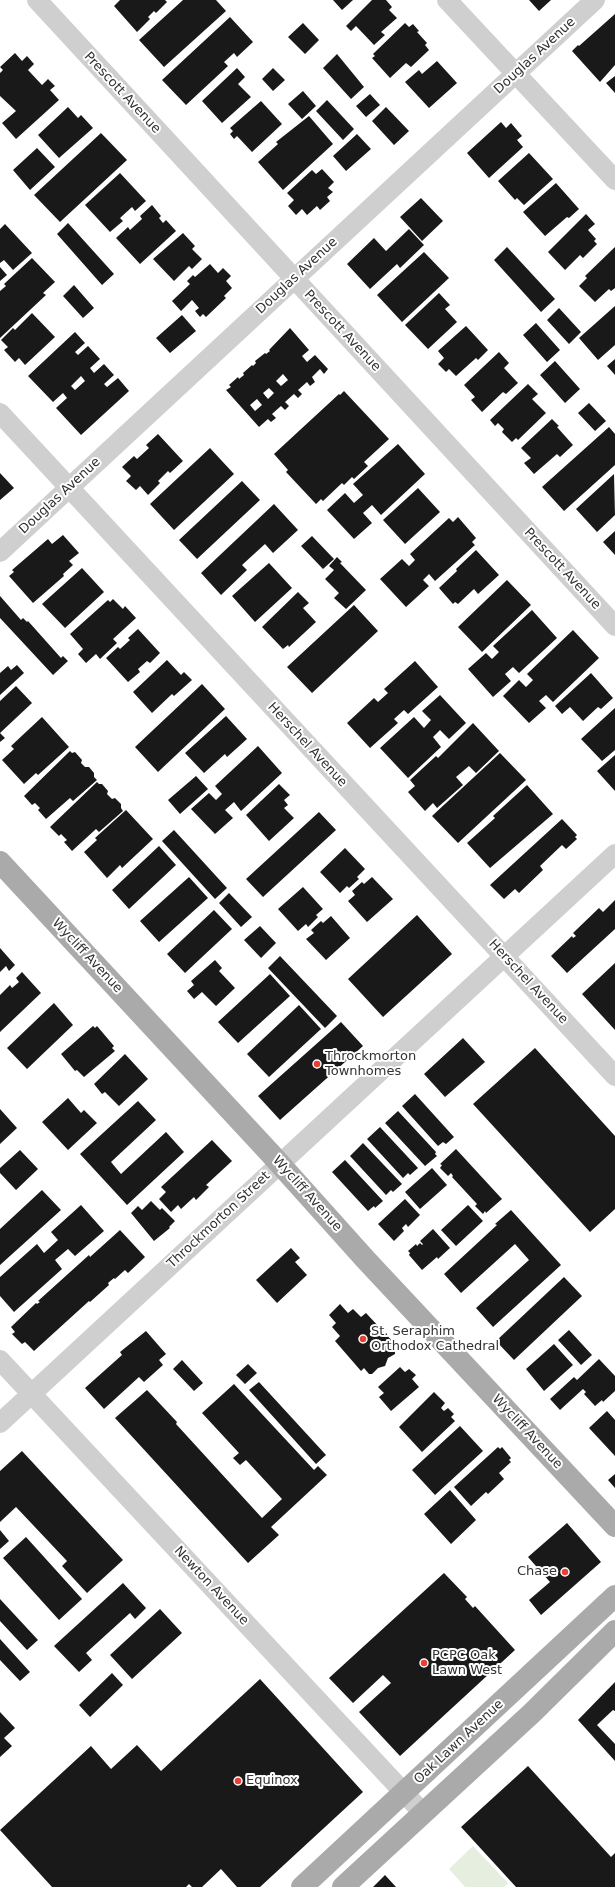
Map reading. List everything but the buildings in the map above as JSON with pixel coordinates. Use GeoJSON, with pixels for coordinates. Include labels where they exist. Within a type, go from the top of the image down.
{"type":"FeatureCollection","features":[{"type":"Feature","properties":{"kind":"main road","name":"Wycliff Avenue"},"geometry":{"type":"LineString","coordinates":[[0,862],[280,1164],[366,1260],[615,1526]]}},
{"type":"Feature","properties":{"kind":"main road","name":"Oak Lawn Avenue"},"geometry":{"type":"LineString","coordinates":[[302,1887],[615,1596]]}},
{"type":"Feature","properties":{"kind":"main road"},"geometry":{"type":"LineString","coordinates":[[343,1887],[532,1713],[615,1631]]}},
{"type":"Feature","properties":{"kind":"main road"},"geometry":{"type":"LineString","coordinates":[[371,1824],[389,1844]]}},
{"type":"Feature","properties":{"kind":"street","name":"Prescott Avenue"},"geometry":{"type":"LineString","coordinates":[[37,0],[615,626]]}},
{"type":"Feature","properties":{"kind":"street"},"geometry":{"type":"LineString","coordinates":[[448,0],[515,74],[615,180]]}},
{"type":"Feature","properties":{"kind":"street","name":"Douglas Avenue"},"geometry":{"type":"LineString","coordinates":[[0,552],[595,0]]}},
{"type":"Feature","properties":{"kind":"street","name":"Herschel Avenue"},"geometry":{"type":"LineString","coordinates":[[0,413],[615,1076]]}},
{"type":"Feature","properties":{"kind":"street","name":"Throckmorton Street"},"geometry":{"type":"LineString","coordinates":[[0,1423],[615,854]]}},
{"type":"Feature","properties":{"kind":"street","name":"Newton Avenue"},"geometry":{"type":"LineString","coordinates":[[0,1360],[423,1813]]}},
{"type":"Feature","properties":{"kind":"shaded area"},"geometry":{"type":"Polygon","coordinates":[[[473,1846],[508,1883],[504,1887],[465,1887],[449,1869],[473,1846]]]}},
{"type":"Feature","properties":{"kind":"place","name":"Throckmorton Townhomes"},"geometry":{"type":"Point","coordinates":[317,1064]}},
{"type":"Feature","properties":{"kind":"place","name":"St. Seraphim Orthodox Cathedral"},"geometry":{"type":"Point","coordinates":[363,1339]}},
{"type":"Feature","properties":{"kind":"place","name":"Chase"},"geometry":{"type":"Point","coordinates":[565,1572]}},
{"type":"Feature","properties":{"kind":"place","name":"PCPC Oak Lawn West"},"geometry":{"type":"Point","coordinates":[424,1663]}},
{"type":"Feature","properties":{"kind":"place","name":"Equinox"},"geometry":{"type":"Point","coordinates":[238,1781]}}]}
